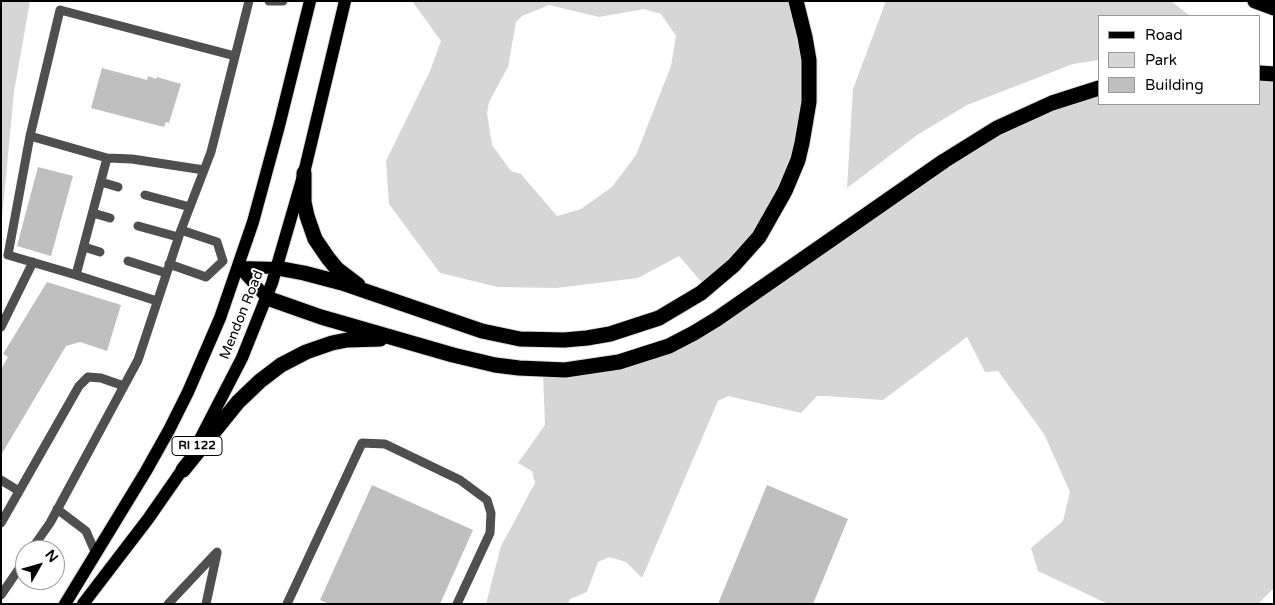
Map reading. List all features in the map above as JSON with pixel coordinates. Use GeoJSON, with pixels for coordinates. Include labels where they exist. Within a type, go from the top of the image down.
{"type":"FeatureCollection","features":[{"type":"Feature","properties":{"kind":"highway"},"geometry":{"type":"LineString","coordinates":[[277,268],[320,277],[501,336],[534,340],[564,340],[610,334],[659,318],[701,293],[734,265],[758,236],[781,199],[798,160],[807,124],[810,81],[805,37],[796,1]]}},
{"type":"Feature","properties":{"kind":"highway"},"geometry":{"type":"LineString","coordinates":[[1255,1],[1274,8]]}},
{"type":"Feature","properties":{"kind":"highway"},"geometry":{"type":"LineString","coordinates":[[1260,73],[1274,74]]}},
{"type":"Feature","properties":{"kind":"highway"},"geometry":{"type":"LineString","coordinates":[[267,298],[321,317],[495,365],[541,370],[592,367],[619,362],[644,355],[677,342],[717,319],[924,174],[980,138],[1039,108],[1073,95],[1098,88]]}},
{"type":"Feature","properties":{"kind":"highway"},"geometry":{"type":"LineString","coordinates":[[304,173],[307,216],[315,239],[337,269],[380,296]]}},
{"type":"Feature","properties":{"kind":"highway"},"geometry":{"type":"LineString","coordinates":[[183,470],[248,391],[270,372],[293,358],[318,347],[347,340],[379,339],[423,346]]}},
{"type":"Feature","properties":{"kind":"main road","name":"Mendon Road"},"geometry":{"type":"LineString","coordinates":[[65,604],[146,471],[188,392],[220,318],[239,267],[267,172],[310,1]]}},
{"type":"Feature","properties":{"kind":"main road","name":"Mendon Road"},"geometry":{"type":"LineString","coordinates":[[84,604],[148,520],[183,470],[227,388],[267,298],[304,173],[345,1]]}},
{"type":"Feature","properties":{"kind":"main road"},"geometry":{"type":"LineString","coordinates":[[239,267],[277,268]]}},
{"type":"Feature","properties":{"kind":"main road"},"geometry":{"type":"LineString","coordinates":[[239,267],[267,298]]}},
{"type":"Feature","properties":{"kind":"lane"},"geometry":{"type":"LineString","coordinates":[[38,540],[57,510],[138,360],[180,234],[211,152],[249,1]]}},
{"type":"Feature","properties":{"kind":"lane"},"geometry":{"type":"LineString","coordinates":[[269,1],[283,1]]}},
{"type":"Feature","properties":{"kind":"lane"},"geometry":{"type":"LineString","coordinates":[[157,301],[76,274],[8,255],[36,105],[60,6],[235,56]]}},
{"type":"Feature","properties":{"kind":"lane"},"geometry":{"type":"LineString","coordinates":[[30,136],[108,158],[132,159],[204,170]]}},
{"type":"Feature","properties":{"kind":"lane"},"geometry":{"type":"LineString","coordinates":[[76,274],[108,158]]}},
{"type":"Feature","properties":{"kind":"lane"},"geometry":{"type":"LineString","coordinates":[[101,182],[118,187]]}},
{"type":"Feature","properties":{"kind":"lane"},"geometry":{"type":"LineString","coordinates":[[145,195],[190,207]]}},
{"type":"Feature","properties":{"kind":"lane"},"geometry":{"type":"LineString","coordinates":[[93,213],[110,218]]}},
{"type":"Feature","properties":{"kind":"lane"},"geometry":{"type":"LineString","coordinates":[[138,226],[217,242],[223,261]]}},
{"type":"Feature","properties":{"kind":"lane"},"geometry":{"type":"LineString","coordinates":[[84,247],[100,252]]}},
{"type":"Feature","properties":{"kind":"lane"},"geometry":{"type":"LineString","coordinates":[[128,261],[206,277],[223,261]]}},
{"type":"Feature","properties":{"kind":"lane"},"geometry":{"type":"LineString","coordinates":[[223,261],[239,267]]}},
{"type":"Feature","properties":{"kind":"lane"},"geometry":{"type":"LineString","coordinates":[[1,327],[34,262]]}},
{"type":"Feature","properties":{"kind":"lane"},"geometry":{"type":"LineString","coordinates":[[1,523],[79,386],[88,377],[101,378],[124,386]]}},
{"type":"Feature","properties":{"kind":"lane"},"geometry":{"type":"LineString","coordinates":[[288,604],[362,443],[385,444],[460,480],[487,500],[492,513],[490,533],[457,604]]}},
{"type":"Feature","properties":{"kind":"lane"},"geometry":{"type":"LineString","coordinates":[[1,480],[20,491]]}},
{"type":"Feature","properties":{"kind":"lane"},"geometry":{"type":"LineString","coordinates":[[57,510],[86,531],[96,554]]}},
{"type":"Feature","properties":{"kind":"lane"},"geometry":{"type":"LineString","coordinates":[[168,604],[217,552],[206,604]]}},
{"type":"Feature","properties":{"kind":"lane"},"geometry":{"type":"LineString","coordinates":[[1,596],[15,575]]}},
{"type":"Feature","properties":{"kind":"lane"},"geometry":{"type":"LineString","coordinates":[[1,578],[10,583]]}},
{"type":"Feature","properties":{"kind":"green space"},"geometry":{"type":"Polygon","coordinates":[[[1,1],[30,1],[14,92],[1,229],[1,1]]]}},
{"type":"Feature","properties":{"kind":"green space"},"geometry":{"type":"Polygon","coordinates":[[[412,1],[790,1],[803,51],[803,93],[800,133],[769,221],[705,286],[679,256],[638,278],[556,288],[498,287],[440,273],[389,204],[386,161],[430,71],[441,41],[412,1]],[[549,5],[522,16],[516,22],[508,67],[489,102],[487,113],[492,145],[511,171],[521,174],[557,216],[581,209],[612,187],[636,155],[671,66],[676,36],[661,14],[644,9],[599,17],[549,5]]]}},
{"type":"Feature","properties":{"kind":"green space"},"geometry":{"type":"Polygon","coordinates":[[[886,1],[1171,1],[1189,15],[1098,15],[1098,60],[1073,64],[967,105],[917,135],[847,188],[853,89],[886,1]]]}},
{"type":"Feature","properties":{"kind":"green space"},"geometry":{"type":"Polygon","coordinates":[[[1260,77],[1274,79],[1274,588],[1258,604],[1108,604],[1038,571],[1031,548],[1063,521],[1070,492],[1044,434],[998,371],[985,372],[967,337],[883,400],[817,396],[801,413],[728,396],[718,401],[642,578],[626,562],[609,557],[598,562],[587,592],[570,599],[568,604],[486,604],[501,546],[535,483],[532,471],[518,463],[545,425],[543,374],[667,346],[991,131],[1098,91],[1098,105],[1260,105],[1260,77]]]}},
{"type":"Feature","properties":{"kind":"building"},"geometry":{"type":"Polygon","coordinates":[[[102,68],[147,80],[148,76],[156,79],[157,77],[181,84],[169,123],[166,122],[164,127],[91,108],[102,68]]]}},
{"type":"Feature","properties":{"kind":"building"},"geometry":{"type":"Polygon","coordinates":[[[38,167],[73,176],[51,256],[17,246],[38,167]]]}},
{"type":"Feature","properties":{"kind":"building"},"geometry":{"type":"Polygon","coordinates":[[[47,282],[121,305],[107,351],[80,342],[66,346],[1,455],[1,369],[8,357],[3,354],[47,282]]]}},
{"type":"Feature","properties":{"kind":"building"},"geometry":{"type":"Polygon","coordinates":[[[372,485],[473,530],[440,604],[329,604],[320,600],[372,485]]]}},
{"type":"Feature","properties":{"kind":"building"},"geometry":{"type":"Polygon","coordinates":[[[767,485],[848,519],[813,604],[718,604],[767,485]]]}}]}
